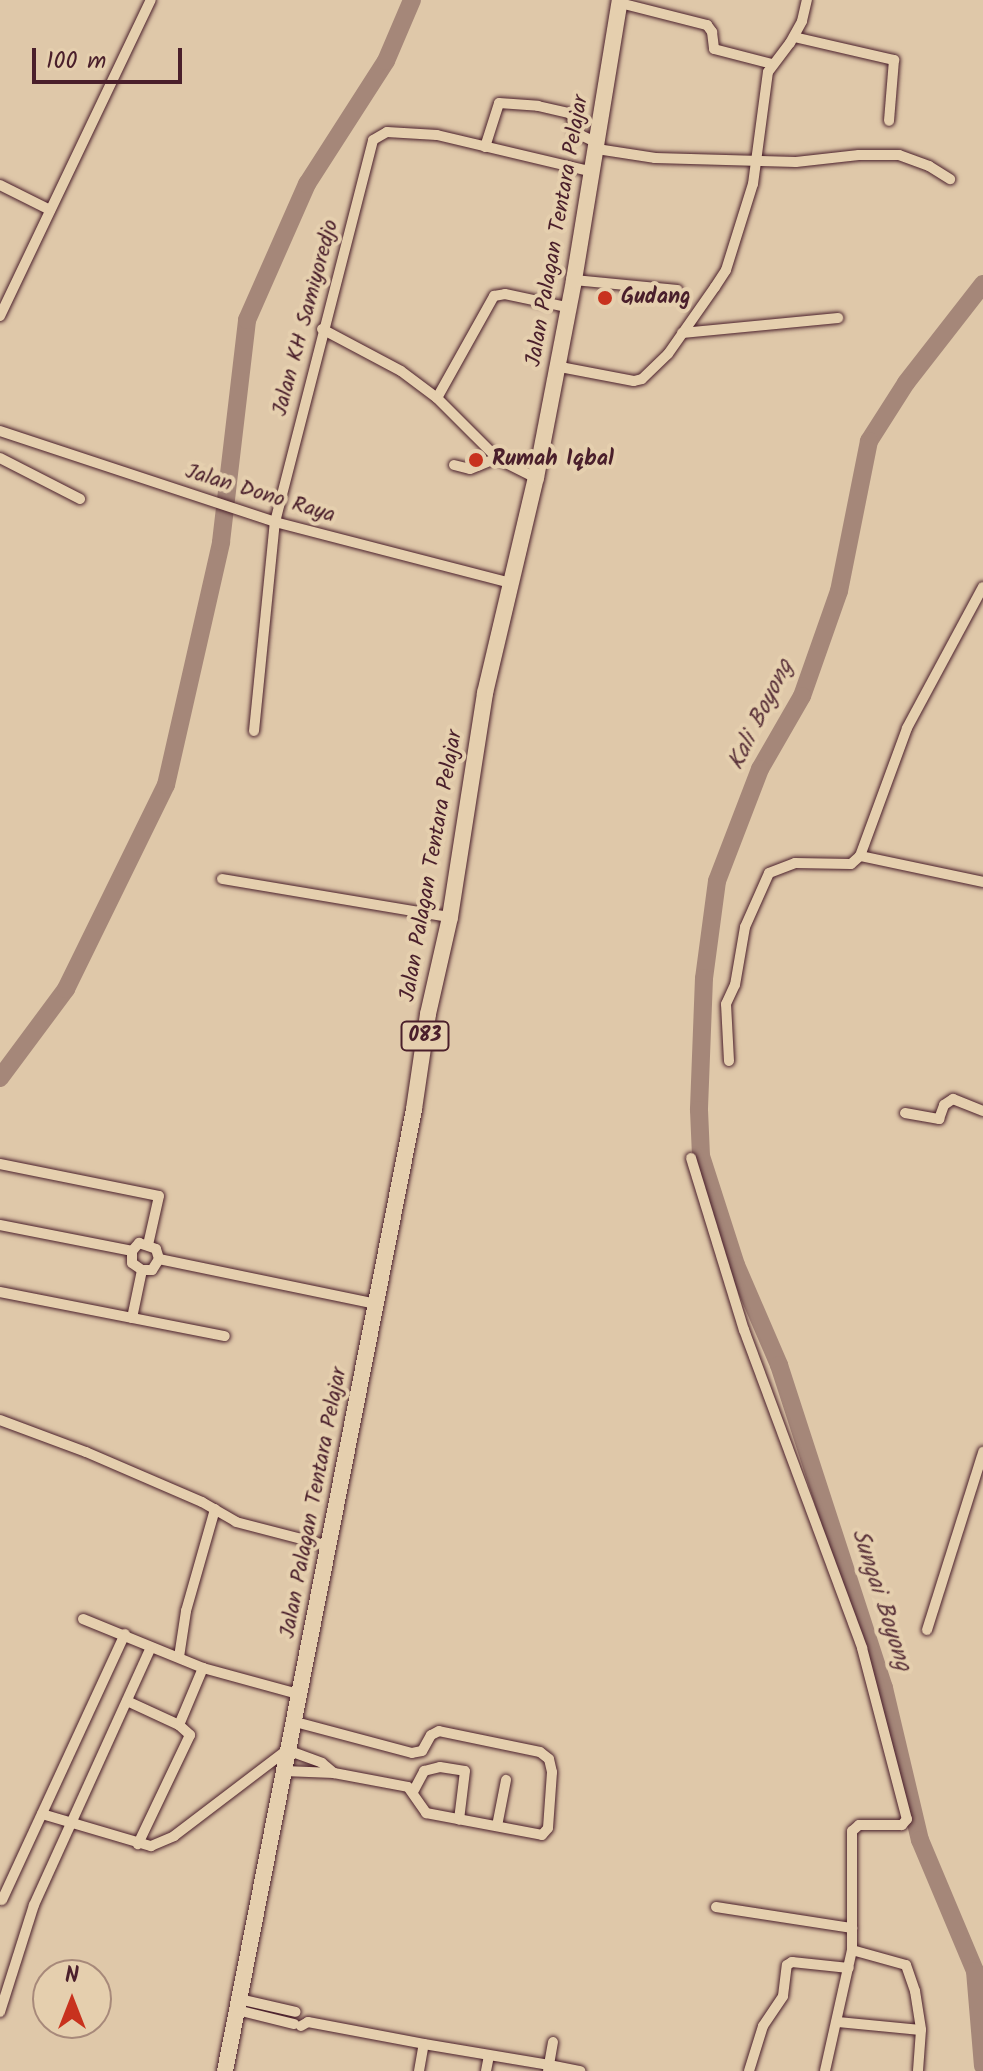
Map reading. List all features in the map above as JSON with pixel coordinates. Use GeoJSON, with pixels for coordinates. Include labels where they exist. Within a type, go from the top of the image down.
{"type":"FeatureCollection","features":[{"type":"Feature","properties":{"kind":"main road","name":"Jalan Palagan Tentara Pelajar"},"geometry":{"type":"LineString","coordinates":[[225,2071],[414,1109],[428,1014],[450,917],[485,693],[536,478],[566,307],[574,280],[620,2]]}},
{"type":"Feature","properties":{"kind":"street"},"geometry":{"type":"LineString","coordinates":[[0,316],[151,0]]}},
{"type":"Feature","properties":{"kind":"street"},"geometry":{"type":"LineString","coordinates":[[555,366],[634,381],[652,373],[726,270],[753,184],[763,89],[772,64],[794,37],[807,0]]}},
{"type":"Feature","properties":{"kind":"street"},"geometry":{"type":"LineString","coordinates":[[620,2],[707,25],[712,32],[714,49],[772,64]]}},
{"type":"Feature","properties":{"kind":"street"},"geometry":{"type":"LineString","coordinates":[[794,37],[894,60],[889,121]]}},
{"type":"Feature","properties":{"kind":"street"},"geometry":{"type":"LineString","coordinates":[[485,147],[499,103],[538,106],[569,113],[574,132],[597,146],[655,158],[756,161],[899,155],[929,166],[950,179]]}},
{"type":"Feature","properties":{"kind":"street","name":"Jalan KH Samiyoredjo"},"geometry":{"type":"LineString","coordinates":[[254,731],[275,522],[322,329],[373,140],[387,132],[401,131],[593,172]]}},
{"type":"Feature","properties":{"kind":"street"},"geometry":{"type":"LineString","coordinates":[[0,185],[50,210]]}},
{"type":"Feature","properties":{"kind":"street"},"geometry":{"type":"LineString","coordinates":[[574,280],[678,290]]}},
{"type":"Feature","properties":{"kind":"street"},"geometry":{"type":"LineString","coordinates":[[437,398],[494,296],[505,294],[566,307]]}},
{"type":"Feature","properties":{"kind":"street"},"geometry":{"type":"LineString","coordinates":[[682,333],[838,318]]}},
{"type":"Feature","properties":{"kind":"street"},"geometry":{"type":"LineString","coordinates":[[322,329],[401,371],[437,398],[497,458],[536,478]]}},
{"type":"Feature","properties":{"kind":"street","name":"Jalan Dono Raya"},"geometry":{"type":"LineString","coordinates":[[0,431],[275,522],[511,583]]}},
{"type":"Feature","properties":{"kind":"street"},"geometry":{"type":"LineString","coordinates":[[0,458],[80,499]]}},
{"type":"Feature","properties":{"kind":"street"},"geometry":{"type":"LineString","coordinates":[[454,465],[470,469],[497,458]]}},
{"type":"Feature","properties":{"kind":"street"},"geometry":{"type":"LineString","coordinates":[[729,1061],[726,1004],[735,985],[745,927],[769,873],[795,863],[851,864],[860,856],[907,728],[983,587]]}},
{"type":"Feature","properties":{"kind":"street"},"geometry":{"type":"LineString","coordinates":[[860,856],[983,882]]}},
{"type":"Feature","properties":{"kind":"street"},"geometry":{"type":"LineString","coordinates":[[222,879],[450,917]]}},
{"type":"Feature","properties":{"kind":"street"},"geometry":{"type":"LineString","coordinates":[[905,1113],[939,1119],[944,1105],[953,1099],[983,1111]]}},
{"type":"Feature","properties":{"kind":"street"},"geometry":{"type":"LineString","coordinates":[[691,1158],[744,1330],[862,1648],[907,1819],[902,1825],[859,1825],[852,1831],[852,1950],[825,2071]]}},
{"type":"Feature","properties":{"kind":"street"},"geometry":{"type":"LineString","coordinates":[[0,1164],[159,1196],[148,1245]]}},
{"type":"Feature","properties":{"kind":"street"},"geometry":{"type":"LineString","coordinates":[[0,1225],[132,1251]]}},
{"type":"Feature","properties":{"kind":"street"},"geometry":{"type":"LineString","coordinates":[[139,1243],[148,1245],[156,1249],[159,1259],[152,1270],[142,1270],[132,1263],[132,1251],[139,1243]]}},
{"type":"Feature","properties":{"kind":"street"},"geometry":{"type":"LineString","coordinates":[[159,1259],[376,1304]]}},
{"type":"Feature","properties":{"kind":"street"},"geometry":{"type":"LineString","coordinates":[[132,1318],[142,1270]]}},
{"type":"Feature","properties":{"kind":"street"},"geometry":{"type":"LineString","coordinates":[[0,1292],[225,1336]]}},
{"type":"Feature","properties":{"kind":"street"},"geometry":{"type":"LineString","coordinates":[[0,1420],[86,1452],[215,1509],[236,1522],[328,1546]]}},
{"type":"Feature","properties":{"kind":"street"},"geometry":{"type":"LineString","coordinates":[[927,1630],[983,1452]]}},
{"type":"Feature","properties":{"kind":"street"},"geometry":{"type":"LineString","coordinates":[[179,1657],[186,1611],[215,1509]]}},
{"type":"Feature","properties":{"kind":"street"},"geometry":{"type":"LineString","coordinates":[[83,1619],[203,1668],[298,1694]]}},
{"type":"Feature","properties":{"kind":"street"},"geometry":{"type":"LineString","coordinates":[[2,1900],[125,1634]]}},
{"type":"Feature","properties":{"kind":"street"},"geometry":{"type":"LineString","coordinates":[[0,2012],[34,1905],[151,1647]]}},
{"type":"Feature","properties":{"kind":"street"},"geometry":{"type":"LineString","coordinates":[[179,1725],[203,1668]]}},
{"type":"Feature","properties":{"kind":"street"},"geometry":{"type":"LineString","coordinates":[[127,1701],[179,1725],[190,1735],[138,1844]]}},
{"type":"Feature","properties":{"kind":"street"},"geometry":{"type":"LineString","coordinates":[[284,1771],[334,1773],[408,1787],[426,1813],[546,1833],[552,1772],[549,1759],[540,1752],[439,1731],[431,1735],[422,1751],[412,1753],[292,1721]]}},
{"type":"Feature","properties":{"kind":"street"},"geometry":{"type":"LineString","coordinates":[[42,1814],[151,1846],[174,1836],[287,1750],[322,1763],[334,1773]]}},
{"type":"Feature","properties":{"kind":"street"},"geometry":{"type":"LineString","coordinates":[[413,1792],[421,1773],[430,1769],[465,1771],[459,1820]]}},
{"type":"Feature","properties":{"kind":"street"},"geometry":{"type":"LineString","coordinates":[[497,1826],[506,1780]]}},
{"type":"Feature","properties":{"kind":"street"},"geometry":{"type":"LineString","coordinates":[[716,1907],[852,1928]]}},
{"type":"Feature","properties":{"kind":"street"},"geometry":{"type":"LineString","coordinates":[[852,1950],[906,1965],[915,1991],[921,2030],[918,2071]]}},
{"type":"Feature","properties":{"kind":"street"},"geometry":{"type":"LineString","coordinates":[[749,2071],[763,2026],[783,1996],[787,1965],[792,1962],[849,1968]]}},
{"type":"Feature","properties":{"kind":"street"},"geometry":{"type":"LineString","coordinates":[[238,2004],[424,2044],[580,2071]]}},
{"type":"Feature","properties":{"kind":"street"},"geometry":{"type":"LineString","coordinates":[[838,2022],[921,2030]]}},
{"type":"Feature","properties":{"kind":"street"},"geometry":{"type":"LineString","coordinates":[[549,2068],[553,2042]]}},
{"type":"Feature","properties":{"kind":"street"},"geometry":{"type":"LineString","coordinates":[[419,2071],[424,2044]]}},
{"type":"Feature","properties":{"kind":"street"},"geometry":{"type":"LineString","coordinates":[[486,2071],[489,2055]]}},
{"type":"Feature","properties":{"kind":"waterway"},"geometry":{"type":"LineString","coordinates":[[0,1078],[66,989],[166,785],[221,542],[247,320],[307,184],[386,61],[412,0]]}},
{"type":"Feature","properties":{"kind":"waterway","name":"Sungai Boyong"},"geometry":{"type":"LineString","coordinates":[[983,284],[906,383],[869,441],[839,591],[802,696],[760,769],[717,881],[704,978],[699,1110],[701,1156],[736,1265],[779,1365],[884,1688],[920,1840],[975,1971],[983,2066]]}},
{"type":"Feature","properties":{"kind":"place","name":"Gudang"},"geometry":{"type":"Point","coordinates":[605,298]}},
{"type":"Feature","properties":{"kind":"place","name":"Rumah Iqbal"},"geometry":{"type":"Point","coordinates":[476,460]}},
{"type":"Feature","properties":{"kind":"water label","name":"Kali Boyong"},"geometry":{"type":"Point","coordinates":[761,715]}}]}
